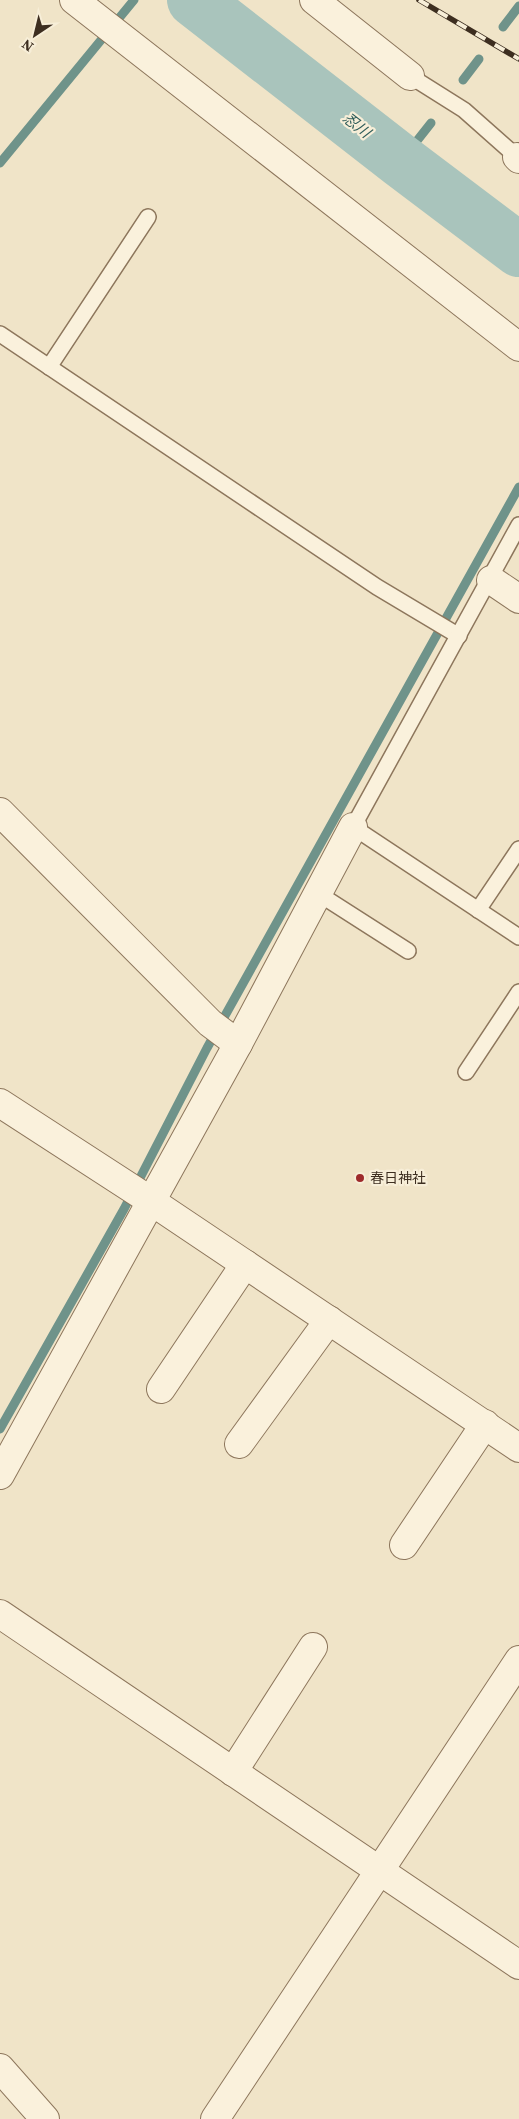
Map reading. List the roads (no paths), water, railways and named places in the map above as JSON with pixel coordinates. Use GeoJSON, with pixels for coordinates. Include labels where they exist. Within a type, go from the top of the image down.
{"type":"FeatureCollection","features":[{"type":"Feature","properties":{"kind":"street"},"geometry":{"type":"LineString","coordinates":[[74,0],[519,347]]}},
{"type":"Feature","properties":{"kind":"street"},"geometry":{"type":"LineString","coordinates":[[314,0],[410,76]]}},
{"type":"Feature","properties":{"kind":"street"},"geometry":{"type":"LineString","coordinates":[[490,580],[519,599]]}},
{"type":"Feature","properties":{"kind":"street"},"geometry":{"type":"LineString","coordinates":[[0,812],[210,1023],[238,1044]]}},
{"type":"Feature","properties":{"kind":"street"},"geometry":{"type":"LineString","coordinates":[[0,1475],[238,1044],[353,827]]}},
{"type":"Feature","properties":{"kind":"street"},"geometry":{"type":"LineString","coordinates":[[0,1103],[151,1201],[519,1448]]}},
{"type":"Feature","properties":{"kind":"street"},"geometry":{"type":"LineString","coordinates":[[161,1389],[245,1264]]}},
{"type":"Feature","properties":{"kind":"street"},"geometry":{"type":"LineString","coordinates":[[239,1444],[329,1320]]}},
{"type":"Feature","properties":{"kind":"street"},"geometry":{"type":"LineString","coordinates":[[404,1545],[485,1424]]}},
{"type":"Feature","properties":{"kind":"street"},"geometry":{"type":"LineString","coordinates":[[0,1614],[519,1965]]}},
{"type":"Feature","properties":{"kind":"street"},"geometry":{"type":"LineString","coordinates":[[233,1772],[313,1648]]}},
{"type":"Feature","properties":{"kind":"street"},"geometry":{"type":"LineString","coordinates":[[215,2119],[519,1660]]}},
{"type":"Feature","properties":{"kind":"street"},"geometry":{"type":"LineString","coordinates":[[0,2068],[45,2119]]}},
{"type":"Feature","properties":{"kind":"lane"},"geometry":{"type":"LineString","coordinates":[[410,76],[464,110],[518,158]]}},
{"type":"Feature","properties":{"kind":"lane"},"geometry":{"type":"LineString","coordinates":[[49,367],[148,217]]}},
{"type":"Feature","properties":{"kind":"lane"},"geometry":{"type":"LineString","coordinates":[[0,334],[377,587],[459,636]]}},
{"type":"Feature","properties":{"kind":"lane"},"geometry":{"type":"LineString","coordinates":[[519,525],[353,827],[519,937]]}},
{"type":"Feature","properties":{"kind":"lane"},"geometry":{"type":"LineString","coordinates":[[478,910],[519,849]]}},
{"type":"Feature","properties":{"kind":"lane"},"geometry":{"type":"LineString","coordinates":[[319,894],[408,951]]}},
{"type":"Feature","properties":{"kind":"lane"},"geometry":{"type":"LineString","coordinates":[[466,1072],[519,992]]}},
{"type":"Feature","properties":{"kind":"waterway"},"geometry":{"type":"LineString","coordinates":[[0,163],[134,0]]}},
{"type":"Feature","properties":{"kind":"waterway","name":"忍川"},"geometry":{"type":"LineString","coordinates":[[194,0],[519,250]]}},
{"type":"Feature","properties":{"kind":"waterway"},"geometry":{"type":"LineString","coordinates":[[503,27],[519,6]]}},
{"type":"Feature","properties":{"kind":"waterway"},"geometry":{"type":"LineString","coordinates":[[463,80],[479,59]]}},
{"type":"Feature","properties":{"kind":"waterway"},"geometry":{"type":"LineString","coordinates":[[401,161],[431,123]]}},
{"type":"Feature","properties":{"kind":"waterway"},"geometry":{"type":"LineString","coordinates":[[0,1429],[124,1209],[207,1048],[519,487]]}},
{"type":"Feature","properties":{"kind":"railway"},"geometry":{"type":"LineString","coordinates":[[419,0],[519,59]]}},
{"type":"Feature","properties":{"kind":"place","name":"春日神社"},"geometry":{"type":"Point","coordinates":[360,1178]}}]}
